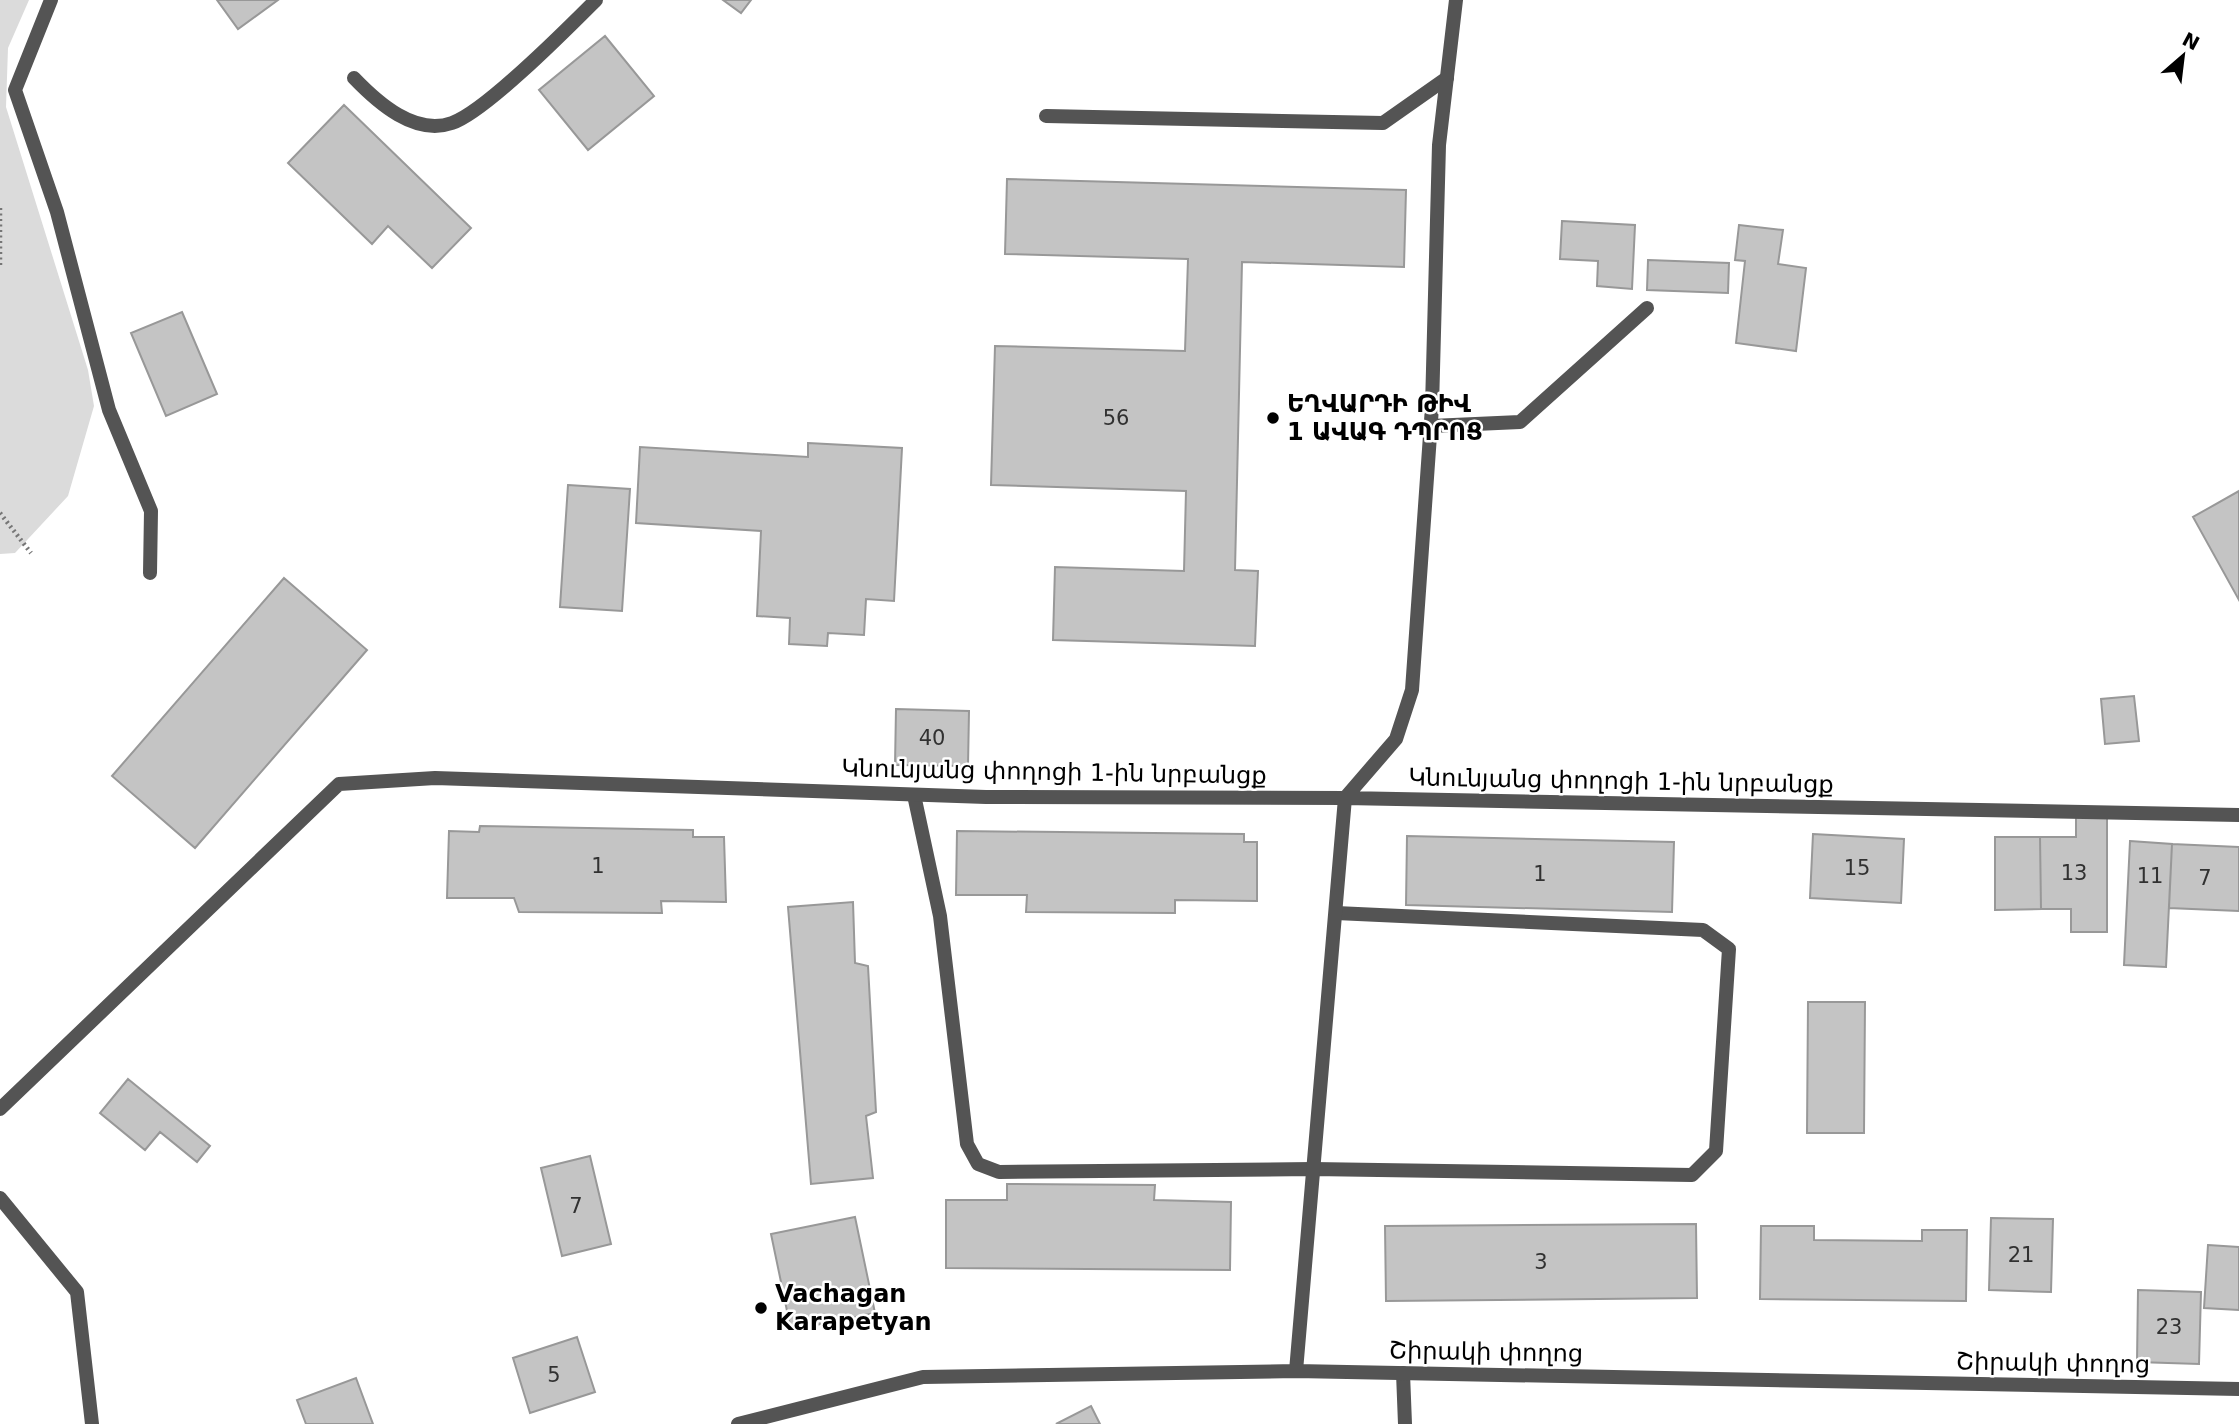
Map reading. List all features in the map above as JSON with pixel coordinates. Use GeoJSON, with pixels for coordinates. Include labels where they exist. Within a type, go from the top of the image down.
{"type":"FeatureCollection","features":[{"type":"Feature","properties":{"kind":"street"},"geometry":{"type":"LineString","coordinates":[[51,0],[15,90],[57,212],[109,410],[151,511],[150,573]]}},
{"type":"Feature","properties":{"kind":"street"},"geometry":{"type":"LineString","coordinates":[[354,78],[376,101],[416,124],[452,123],[492,97],[596,0]]}},
{"type":"Feature","properties":{"kind":"street"},"geometry":{"type":"LineString","coordinates":[[1296,1371],[1345,799],[1396,739],[1412,690],[1431,426],[1438,145],[1456,0]]}},
{"type":"Feature","properties":{"kind":"street"},"geometry":{"type":"LineString","coordinates":[[1046,116],[1383,123],[1447,78]]}},
{"type":"Feature","properties":{"kind":"street"},"geometry":{"type":"LineString","coordinates":[[1431,426],[1520,422],[1647,309]]}},
{"type":"Feature","properties":{"kind":"street","name":"Կնունյանց փողոցի 1-ին նրբանցք"},"geometry":{"type":"LineString","coordinates":[[0,1109],[339,784],[435,778],[914,795],[1345,799],[2239,815]]}},
{"type":"Feature","properties":{"kind":"street"},"geometry":{"type":"LineString","coordinates":[[914,795],[940,916],[967,1144],[978,1164],[999,1172],[1313,1169],[1692,1175],[1716,1152],[1729,949],[1703,930],[1336,913]]}},
{"type":"Feature","properties":{"kind":"street"},"geometry":{"type":"LineString","coordinates":[[0,1198],[77,1292],[92,1424]]}},
{"type":"Feature","properties":{"kind":"street","name":"Շիրակի փողոց"},"geometry":{"type":"LineString","coordinates":[[738,1424],[922,1377],[1296,1371],[2239,1389]]}},
{"type":"Feature","properties":{"kind":"street"},"geometry":{"type":"LineString","coordinates":[[1403,1373],[1405,1424]]}},
{"type":"Feature","properties":{"kind":"path"},"geometry":{"type":"LineString","coordinates":[[0,208],[0,268]]}},
{"type":"Feature","properties":{"kind":"path"},"geometry":{"type":"LineString","coordinates":[[0,513],[31,553]]}},
{"type":"Feature","properties":{"kind":"shaded area"},"geometry":{"type":"Polygon","coordinates":[[[0,0],[29,0],[8,48],[6,107],[88,370],[94,406],[68,496],[15,553],[0,554],[0,0]]]}},
{"type":"Feature","properties":{"kind":"building"},"geometry":{"type":"Polygon","coordinates":[[[217,0],[278,0],[238,29],[217,0]]]}},
{"type":"Feature","properties":{"kind":"building"},"geometry":{"type":"Polygon","coordinates":[[[723,0],[751,0],[741,13],[723,0]]]}},
{"type":"Feature","properties":{"kind":"building"},"geometry":{"type":"Polygon","coordinates":[[[605,36],[654,96],[588,150],[539,90],[605,36]]]}},
{"type":"Feature","properties":{"kind":"building"},"geometry":{"type":"Polygon","coordinates":[[[344,105],[471,228],[432,268],[388,226],[372,244],[288,163],[344,105]]]}},
{"type":"Feature","properties":{"kind":"building"},"geometry":{"type":"Polygon","coordinates":[[[1007,179],[1406,190],[1404,267],[1242,262],[1235,570],[1258,571],[1255,646],[1053,640],[1055,567],[1184,571],[1186,491],[991,485],[995,346],[1185,351],[1188,259],[1005,254],[1007,179]]]}},
{"type":"Feature","properties":{"kind":"building"},"geometry":{"type":"Polygon","coordinates":[[[1562,221],[1635,225],[1632,289],[1597,286],[1598,261],[1560,259],[1562,221]]]}},
{"type":"Feature","properties":{"kind":"building"},"geometry":{"type":"Polygon","coordinates":[[[1739,225],[1783,230],[1778,264],[1806,268],[1796,351],[1736,343],[1745,261],[1735,260],[1739,225]]]}},
{"type":"Feature","properties":{"kind":"building"},"geometry":{"type":"Polygon","coordinates":[[[1648,260],[1729,263],[1728,293],[1647,290],[1648,260]]]}},
{"type":"Feature","properties":{"kind":"building"},"geometry":{"type":"Polygon","coordinates":[[[182,312],[217,394],[166,416],[131,333],[182,312]]]}},
{"type":"Feature","properties":{"kind":"building"},"geometry":{"type":"Polygon","coordinates":[[[808,443],[902,448],[894,601],[866,599],[864,635],[828,633],[827,646],[789,644],[790,618],[757,616],[761,531],[636,523],[640,447],[808,457],[808,443]]]}},
{"type":"Feature","properties":{"kind":"building"},"geometry":{"type":"Polygon","coordinates":[[[568,485],[630,489],[622,611],[560,607],[568,485]]]}},
{"type":"Feature","properties":{"kind":"building"},"geometry":{"type":"Polygon","coordinates":[[[2239,491],[2239,600],[2193,517],[2239,491]]]}},
{"type":"Feature","properties":{"kind":"building"},"geometry":{"type":"Polygon","coordinates":[[[284,578],[367,650],[195,848],[112,776],[284,578]]]}},
{"type":"Feature","properties":{"kind":"building"},"geometry":{"type":"Polygon","coordinates":[[[2134,696],[2139,741],[2105,744],[2101,699],[2134,696]]]}},
{"type":"Feature","properties":{"kind":"building"},"geometry":{"type":"Polygon","coordinates":[[[896,709],[969,711],[968,766],[895,765],[896,709]]]}},
{"type":"Feature","properties":{"kind":"building"},"geometry":{"type":"Polygon","coordinates":[[[2076,814],[2107,814],[2107,932],[2071,932],[2071,909],[2041,909],[2040,837],[2076,837],[2076,814]]]}},
{"type":"Feature","properties":{"kind":"building"},"geometry":{"type":"Polygon","coordinates":[[[480,826],[693,830],[693,837],[724,837],[726,902],[661,901],[662,913],[519,912],[514,898],[447,898],[449,831],[479,832],[480,826]]]}},
{"type":"Feature","properties":{"kind":"building"},"geometry":{"type":"Polygon","coordinates":[[[957,831],[1244,834],[1244,842],[1257,842],[1257,901],[1175,900],[1175,913],[1026,912],[1027,895],[956,895],[957,831]]]}},
{"type":"Feature","properties":{"kind":"building"},"geometry":{"type":"Polygon","coordinates":[[[1813,834],[1904,839],[1901,903],[1810,898],[1813,834]]]}},
{"type":"Feature","properties":{"kind":"building"},"geometry":{"type":"Polygon","coordinates":[[[1407,836],[1674,842],[1672,912],[1406,905],[1407,836]]]}},
{"type":"Feature","properties":{"kind":"building"},"geometry":{"type":"Polygon","coordinates":[[[1995,837],[2040,837],[2041,909],[1995,910],[1995,837]]]}},
{"type":"Feature","properties":{"kind":"building"},"geometry":{"type":"Polygon","coordinates":[[[2130,841],[2172,844],[2166,967],[2124,965],[2130,841]]]}},
{"type":"Feature","properties":{"kind":"building"},"geometry":{"type":"Polygon","coordinates":[[[2172,844],[2239,847],[2239,911],[2169,908],[2172,844]]]}},
{"type":"Feature","properties":{"kind":"building"},"geometry":{"type":"Polygon","coordinates":[[[853,902],[855,963],[868,966],[876,1112],[866,1116],[873,1178],[811,1184],[788,907],[853,902]]]}},
{"type":"Feature","properties":{"kind":"building"},"geometry":{"type":"Polygon","coordinates":[[[1808,1002],[1865,1002],[1864,1133],[1807,1133],[1808,1002]]]}},
{"type":"Feature","properties":{"kind":"building"},"geometry":{"type":"Polygon","coordinates":[[[128,1079],[210,1146],[197,1162],[160,1132],[145,1150],[100,1113],[128,1079]]]}},
{"type":"Feature","properties":{"kind":"building"},"geometry":{"type":"Polygon","coordinates":[[[590,1156],[611,1244],[562,1256],[541,1168],[590,1156]]]}},
{"type":"Feature","properties":{"kind":"building"},"geometry":{"type":"Polygon","coordinates":[[[1007,1184],[1155,1185],[1154,1200],[1231,1202],[1230,1270],[946,1268],[946,1200],[1007,1200],[1007,1184]]]}},
{"type":"Feature","properties":{"kind":"building"},"geometry":{"type":"Polygon","coordinates":[[[855,1217],[875,1313],[791,1330],[771,1234],[855,1217]]]}},
{"type":"Feature","properties":{"kind":"building"},"geometry":{"type":"Polygon","coordinates":[[[1991,1218],[2053,1219],[2051,1292],[1989,1290],[1991,1218]]]}},
{"type":"Feature","properties":{"kind":"building"},"geometry":{"type":"Polygon","coordinates":[[[1696,1224],[1697,1298],[1386,1301],[1385,1226],[1696,1224]]]}},
{"type":"Feature","properties":{"kind":"building"},"geometry":{"type":"Polygon","coordinates":[[[1761,1226],[1814,1226],[1814,1240],[1922,1241],[1922,1230],[1967,1230],[1966,1301],[1760,1299],[1761,1226]]]}},
{"type":"Feature","properties":{"kind":"building"},"geometry":{"type":"Polygon","coordinates":[[[2208,1245],[2239,1247],[2239,1310],[2204,1308],[2208,1245]]]}},
{"type":"Feature","properties":{"kind":"building"},"geometry":{"type":"Polygon","coordinates":[[[2138,1290],[2201,1292],[2199,1364],[2137,1362],[2138,1290]]]}},
{"type":"Feature","properties":{"kind":"building"},"geometry":{"type":"Polygon","coordinates":[[[577,1337],[595,1392],[530,1413],[513,1358],[577,1337]]]}},
{"type":"Feature","properties":{"kind":"building"},"geometry":{"type":"Polygon","coordinates":[[[356,1378],[373,1424],[306,1424],[297,1400],[356,1378]]]}},
{"type":"Feature","properties":{"kind":"building"},"geometry":{"type":"Polygon","coordinates":[[[1091,1406],[1100,1424],[1056,1424],[1091,1406]]]}},
{"type":"Feature","properties":{"kind":"place","name":"ԵՂՎԱՐԴԻ ԹԻՎ 1 ԱՎԱԳ ԴՊՐՈՑ"},"geometry":{"type":"Point","coordinates":[1273,418]}},
{"type":"Feature","properties":{"kind":"place","name":"Vachagan Karapetyan"},"geometry":{"type":"Point","coordinates":[761,1308]}}]}
